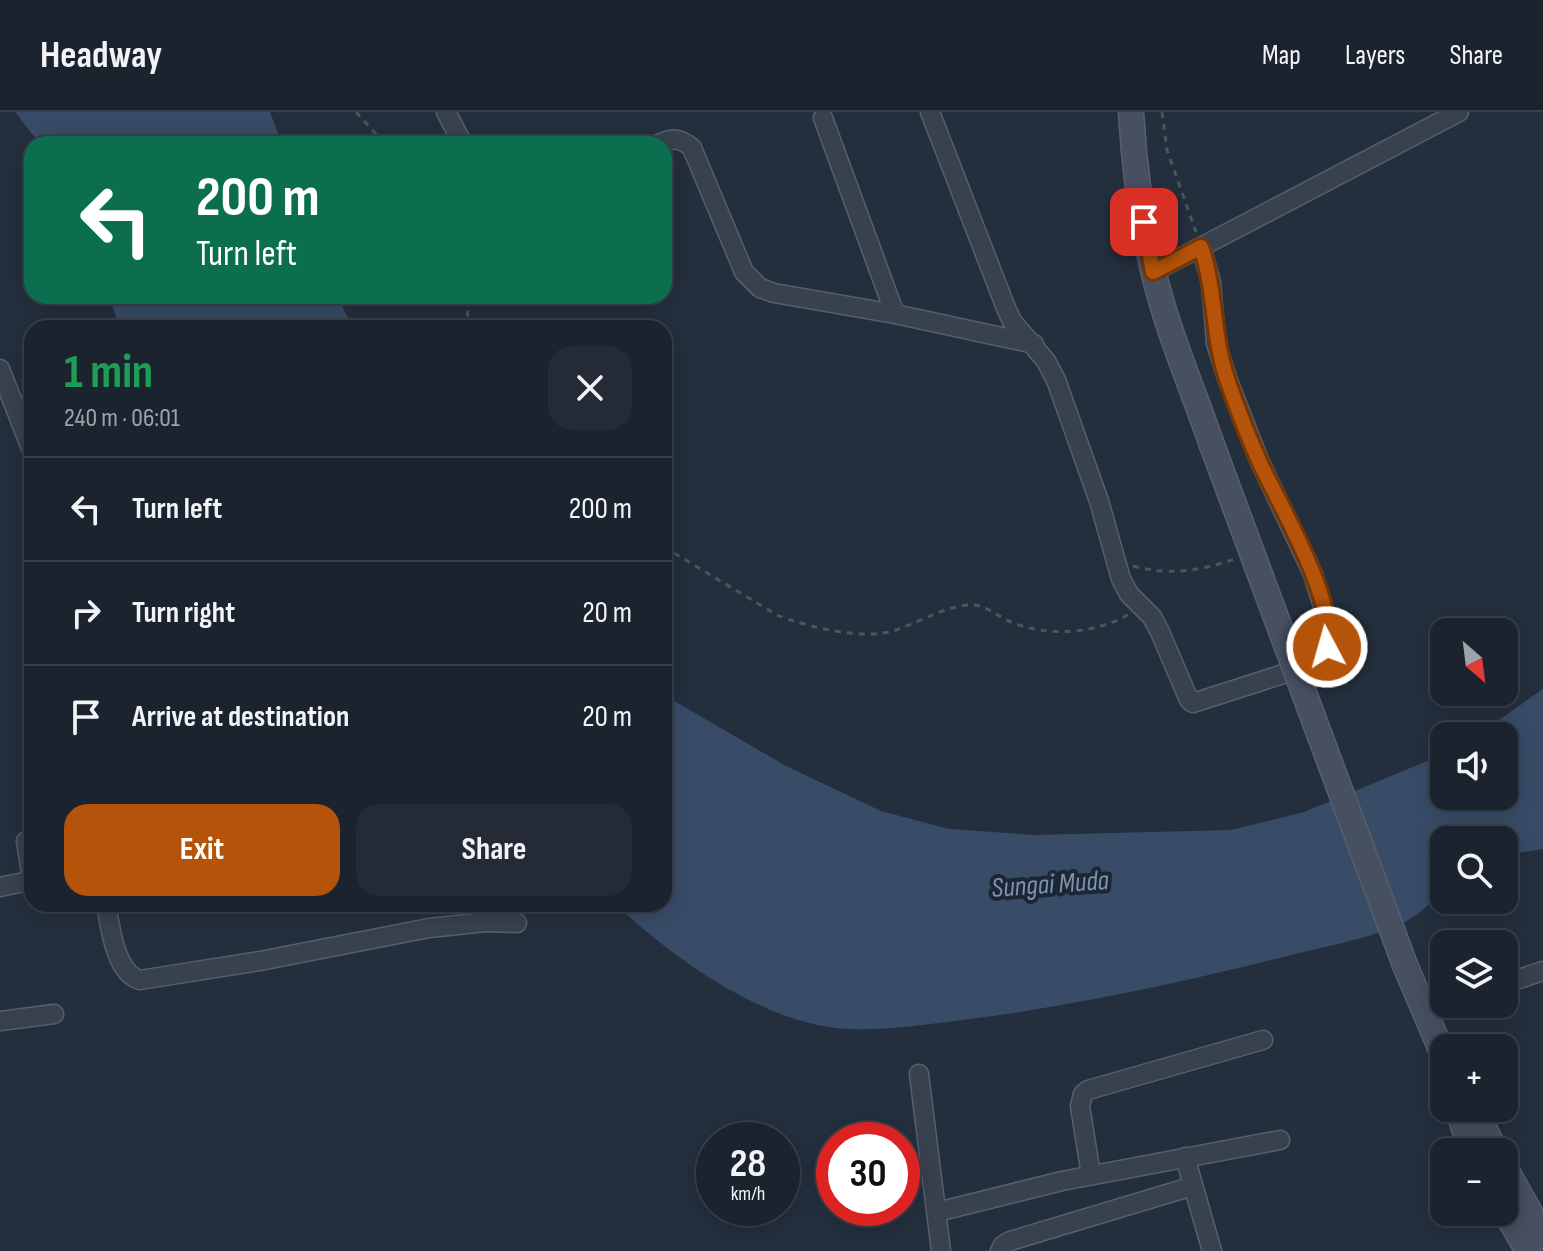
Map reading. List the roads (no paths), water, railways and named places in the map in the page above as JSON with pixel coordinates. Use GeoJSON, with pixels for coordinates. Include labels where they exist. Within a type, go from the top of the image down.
{"type":"FeatureCollection","features":[{"type":"Feature","properties":{"kind":"main road"},"geometry":{"type":"LineString","coordinates":[[1131,112],[1139,197],[1153,272],[1173,337],[1405,965],[1430,999]]}},
{"type":"Feature","properties":{"kind":"main road"},"geometry":{"type":"LineString","coordinates":[[1518,1191],[1543,1236]]}},
{"type":"Feature","properties":{"kind":"main road"},"geometry":{"type":"LineString","coordinates":[[1513,1226],[1528,1251]]}},
{"type":"Feature","properties":{"kind":"street"},"geometry":{"type":"LineString","coordinates":[[446,112],[459,136]]}},
{"type":"Feature","properties":{"kind":"street"},"geometry":{"type":"LineString","coordinates":[[930,112],[1012,321],[1034,344],[1056,380],[1099,501],[1121,579],[1129,594],[1152,617],[1193,703],[1305,667],[1322,656],[1330,630],[1313,574],[1259,460],[1227,378],[1216,343],[1211,282],[1201,247]]}},
{"type":"Feature","properties":{"kind":"street"},"geometry":{"type":"LineString","coordinates":[[1153,272],[1459,112]]}},
{"type":"Feature","properties":{"kind":"street"},"geometry":{"type":"LineString","coordinates":[[823,118],[895,314]]}},
{"type":"Feature","properties":{"kind":"street"},"geometry":{"type":"LineString","coordinates":[[672,138],[684,141],[692,148],[744,272],[751,281],[774,293],[895,314],[1034,344]]}},
{"type":"Feature","properties":{"kind":"street"},"geometry":{"type":"LineString","coordinates":[[0,369],[24,430]]}},
{"type":"Feature","properties":{"kind":"street"},"geometry":{"type":"LineString","coordinates":[[0,887],[24,882]]}},
{"type":"Feature","properties":{"kind":"street"},"geometry":{"type":"LineString","coordinates":[[108,912],[122,964],[129,976],[140,980],[260,961],[429,928],[486,922],[517,923]]}},
{"type":"Feature","properties":{"kind":"street"},"geometry":{"type":"LineString","coordinates":[[1518,979],[1543,971]]}},
{"type":"Feature","properties":{"kind":"street"},"geometry":{"type":"LineString","coordinates":[[0,1021],[54,1014]]}},
{"type":"Feature","properties":{"kind":"street"},"geometry":{"type":"LineString","coordinates":[[1091,1175],[1080,1106],[1083,1094],[1088,1090],[1263,1040]]}},
{"type":"Feature","properties":{"kind":"street"},"geometry":{"type":"LineString","coordinates":[[919,1074],[941,1251]]}},
{"type":"Feature","properties":{"kind":"street"},"geometry":{"type":"LineString","coordinates":[[937,1212],[1091,1175],[1280,1140]]}},
{"type":"Feature","properties":{"kind":"street"},"geometry":{"type":"LineString","coordinates":[[1185,1157],[1212,1251]]}},
{"type":"Feature","properties":{"kind":"street"},"geometry":{"type":"LineString","coordinates":[[1000,1251],[1010,1241],[1193,1186]]}},
{"type":"Feature","properties":{"kind":"water"},"geometry":{"type":"Polygon","coordinates":[[[15,112],[270,112],[279,136],[34,136],[15,112]]]}},
{"type":"Feature","properties":{"kind":"water"},"geometry":{"type":"Polygon","coordinates":[[[112,304],[341,304],[349,320],[117,320],[112,304]]]}},
{"type":"Feature","properties":{"kind":"water","name":"Sungai Muda"},"geometry":{"type":"Polygon","coordinates":[[[1543,689],[1543,849],[1518,853],[1518,826],[1430,826],[1430,903],[1422,911],[1380,932],[1206,976],[990,1016],[913,1026],[843,1029],[809,1023],[757,1004],[681,958],[624,912],[672,912],[672,700],[786,766],[881,811],[949,829],[1035,835],[1231,830],[1304,812],[1430,760],[1430,810],[1518,810],[1518,722],[1496,722],[1543,689]]]}}]}
